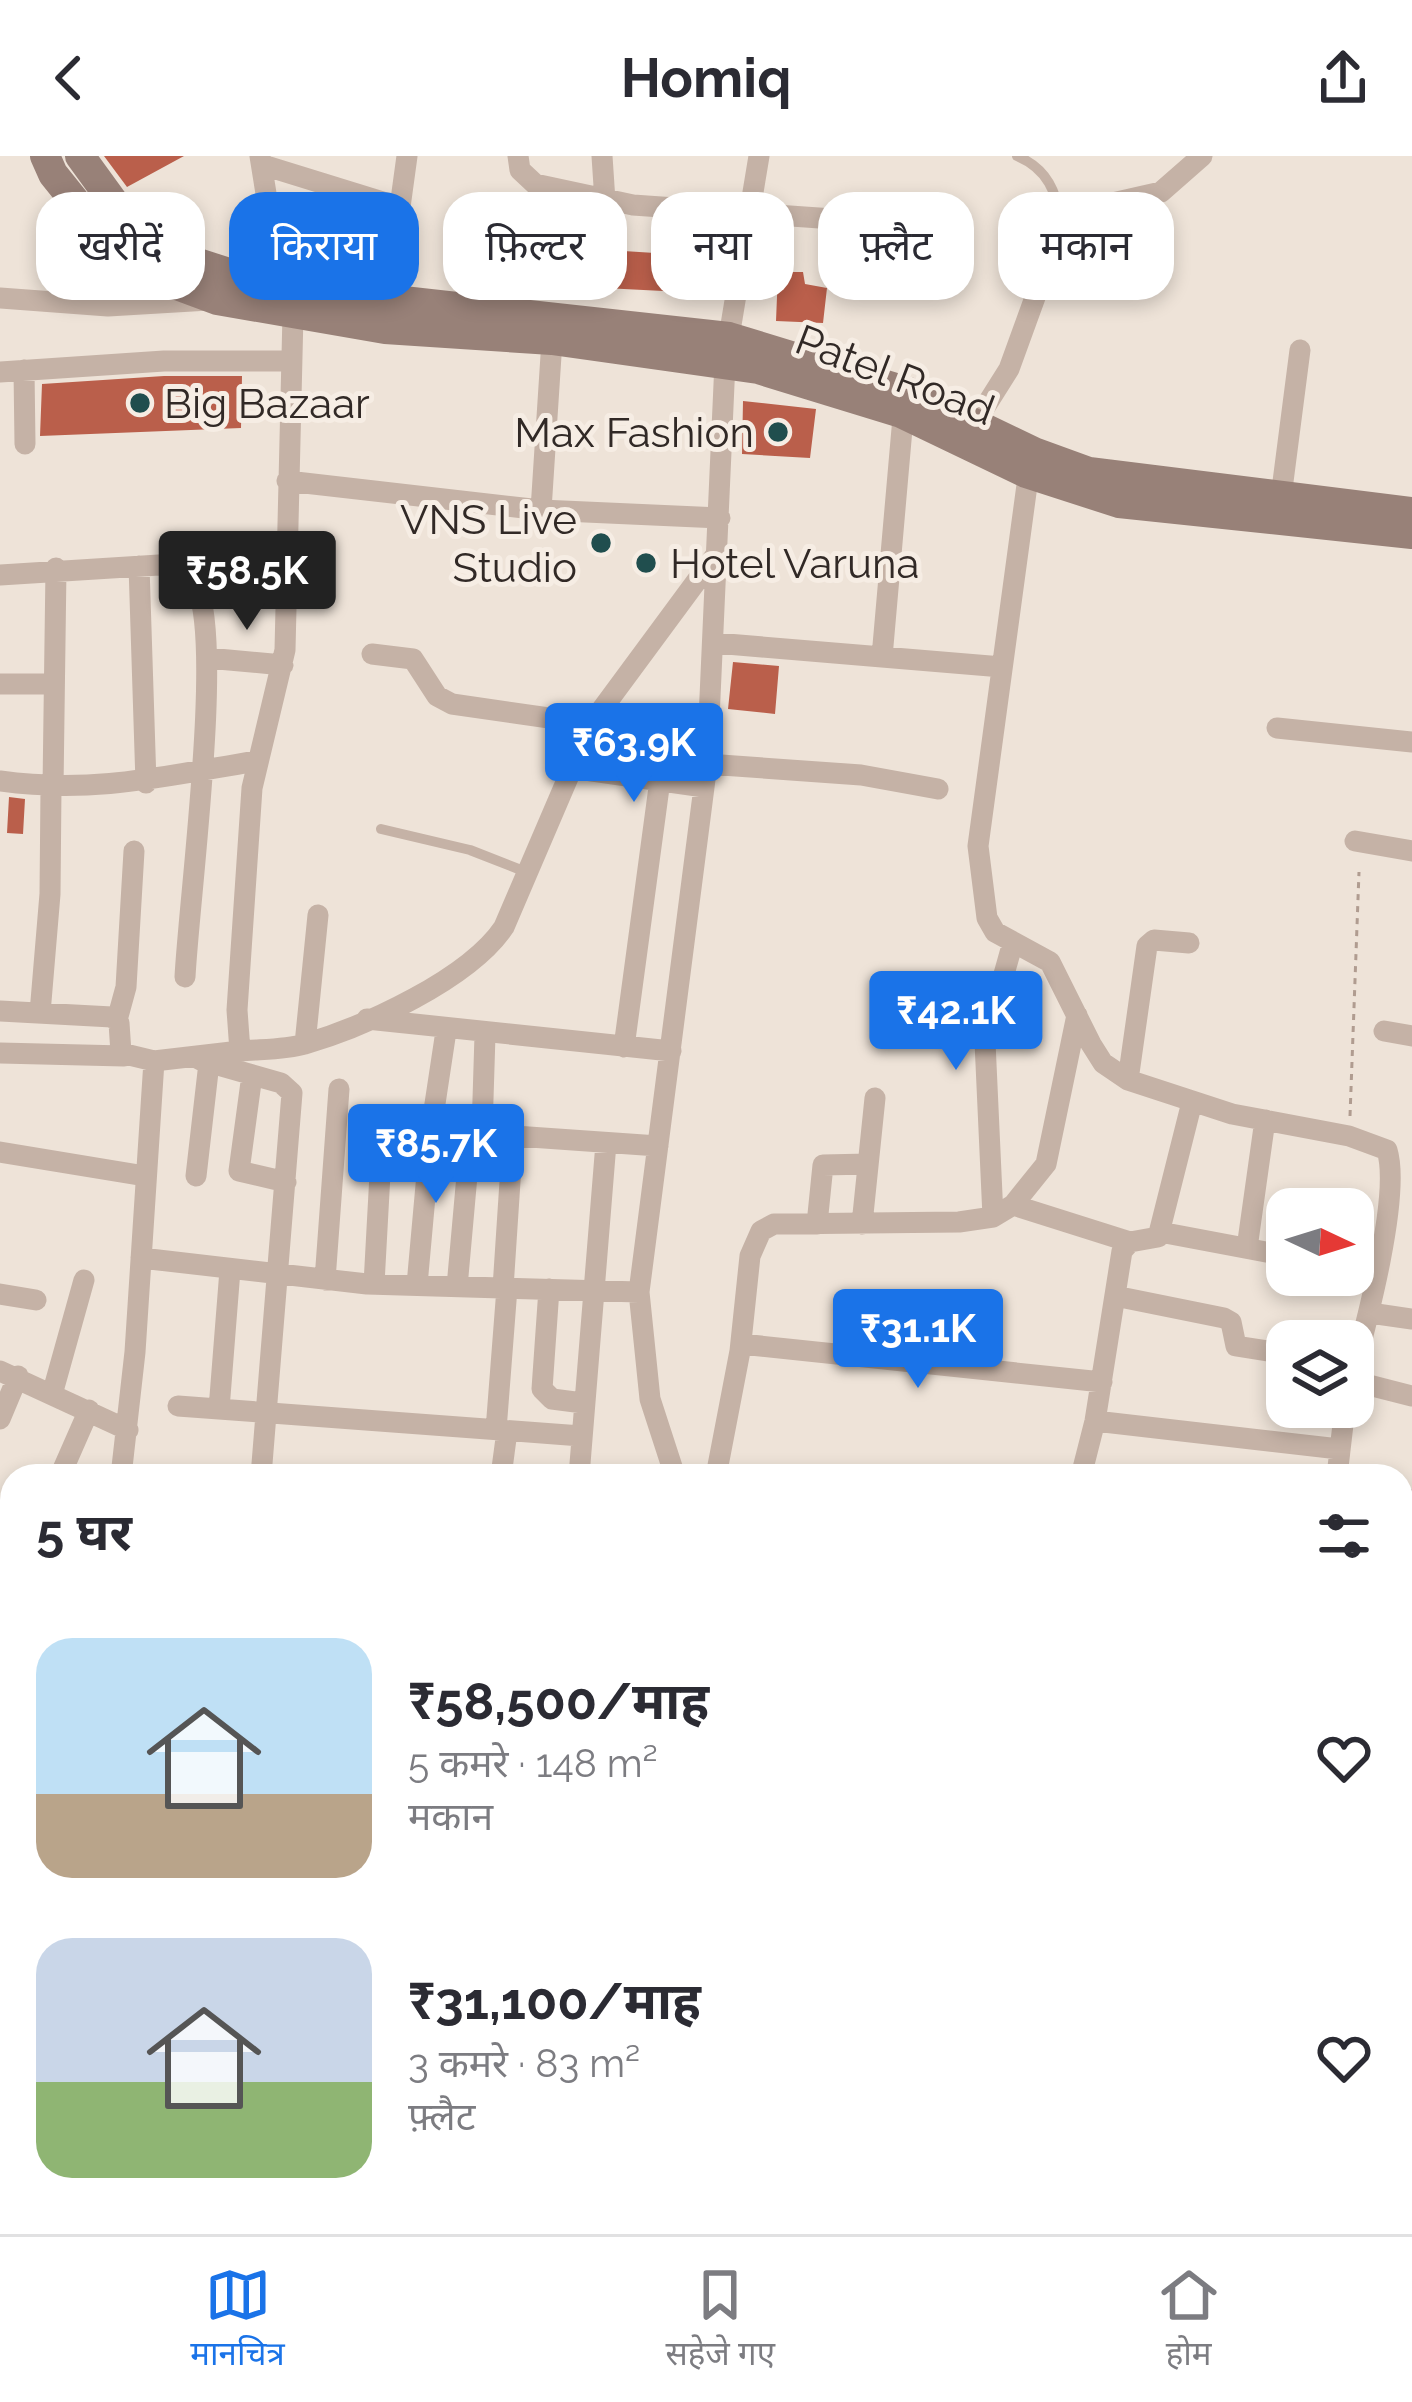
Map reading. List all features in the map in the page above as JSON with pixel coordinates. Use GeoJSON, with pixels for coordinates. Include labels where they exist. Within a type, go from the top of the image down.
{"type":"FeatureCollection","features":[{"type":"Feature","properties":{"kind":"street","name":"Patel Road"},"geometry":{"type":"LineString","coordinates":[[45,156],[52,174],[110,245],[147,274],[217,300],[387,302],[727,349],[905,403],[1030,463],[1120,491],[1412,534]]}},
{"type":"Feature","properties":{"kind":"street","name":"Patel Road"},"geometry":{"type":"LineString","coordinates":[[80,156],[134,229],[167,253],[277,302],[385,329],[727,349]]}},
{"type":"Feature","properties":{"kind":"street"},"geometry":{"type":"LineString","coordinates":[[401,192],[407,156]]}},
{"type":"Feature","properties":{"kind":"street"},"geometry":{"type":"LineString","coordinates":[[518,156],[526,180],[571,192]]}},
{"type":"Feature","properties":{"kind":"street"},"geometry":{"type":"LineString","coordinates":[[602,156],[604,192]]}},
{"type":"Feature","properties":{"kind":"street"},"geometry":{"type":"LineString","coordinates":[[752,192],[759,156]]}},
{"type":"Feature","properties":{"kind":"street"},"geometry":{"type":"LineString","coordinates":[[1161,192],[1202,156]]}},
{"type":"Feature","properties":{"kind":"street"},"geometry":{"type":"LineString","coordinates":[[240,1051],[237,1010],[256,761],[283,665],[291,361],[277,302],[261,160],[355,192]]}},
{"type":"Feature","properties":{"kind":"street"},"geometry":{"type":"LineString","coordinates":[[0,298],[109,306],[217,300]]}},
{"type":"Feature","properties":{"kind":"street"},"geometry":{"type":"LineString","coordinates":[[671,1464],[650,1399],[639,1292],[706,775],[727,349],[735,300]]}},
{"type":"Feature","properties":{"kind":"street"},"geometry":{"type":"LineString","coordinates":[[969,431],[1009,369],[1034,300]]}},
{"type":"Feature","properties":{"kind":"street"},"geometry":{"type":"LineString","coordinates":[[541,510],[552,340]]}},
{"type":"Feature","properties":{"kind":"street"},"geometry":{"type":"LineString","coordinates":[[1281,496],[1300,350]]}},
{"type":"Feature","properties":{"kind":"street"},"geometry":{"type":"LineString","coordinates":[[0,372],[164,361],[291,361]]}},
{"type":"Feature","properties":{"kind":"street"},"geometry":{"type":"LineString","coordinates":[[24,370],[25,444]]}},
{"type":"Feature","properties":{"kind":"street"},"geometry":{"type":"LineString","coordinates":[[882,657],[905,403]]}},
{"type":"Feature","properties":{"kind":"street"},"geometry":{"type":"LineString","coordinates":[[1030,463],[978,846],[979,885],[995,932],[1050,962],[1103,1063],[1128,1080],[1192,1102],[1381,1144],[1390,1158],[1368,1320]]}},
{"type":"Feature","properties":{"kind":"street"},"geometry":{"type":"LineString","coordinates":[[287,481],[541,510],[720,518]]}},
{"type":"Feature","properties":{"kind":"street","name":"Patel Road"},"geometry":{"type":"LineString","coordinates":[[1120,491],[1281,496],[1412,512]]}},
{"type":"Feature","properties":{"kind":"street"},"geometry":{"type":"LineString","coordinates":[[0,1053],[198,1060],[305,1044],[367,1019],[487,952],[504,927],[591,724],[718,552]]}},
{"type":"Feature","properties":{"kind":"street"},"geometry":{"type":"LineString","coordinates":[[139,566],[146,783]]}},
{"type":"Feature","properties":{"kind":"street"},"geometry":{"type":"LineString","coordinates":[[0,575],[56,568],[172,566],[192,580],[201,603],[207,658],[185,977]]}},
{"type":"Feature","properties":{"kind":"street"},"geometry":{"type":"LineString","coordinates":[[40,1013],[50,893],[56,568]]}},
{"type":"Feature","properties":{"kind":"street"},"geometry":{"type":"LineString","coordinates":[[715,643],[1002,667]]}},
{"type":"Feature","properties":{"kind":"street"},"geometry":{"type":"LineString","coordinates":[[372,654],[413,659],[436,696],[452,704],[591,724]]}},
{"type":"Feature","properties":{"kind":"street"},"geometry":{"type":"LineString","coordinates":[[207,658],[283,665]]}},
{"type":"Feature","properties":{"kind":"street"},"geometry":{"type":"LineString","coordinates":[[0,684],[54,684]]}},
{"type":"Feature","properties":{"kind":"street"},"geometry":{"type":"LineString","coordinates":[[1277,728],[1412,742]]}},
{"type":"Feature","properties":{"kind":"street"},"geometry":{"type":"LineString","coordinates":[[0,781],[52,788],[146,783],[256,761]]}},
{"type":"Feature","properties":{"kind":"street"},"geometry":{"type":"LineString","coordinates":[[571,768],[660,781],[706,775],[861,775],[938,789]]}},
{"type":"Feature","properties":{"kind":"street"},"geometry":{"type":"LineString","coordinates":[[625,1047],[660,781]]}},
{"type":"Feature","properties":{"kind":"street"},"geometry":{"type":"LineString","coordinates":[[1354,841],[1412,851]]}},
{"type":"Feature","properties":{"kind":"street"},"geometry":{"type":"LineString","coordinates":[[124,1056],[117,1020],[126,987],[134,851]]}},
{"type":"Feature","properties":{"kind":"street"},"geometry":{"type":"LineString","coordinates":[[305,1044],[317,915]]}},
{"type":"Feature","properties":{"kind":"street"},"geometry":{"type":"LineString","coordinates":[[1128,1080],[1147,946],[1154,940],[1189,943]]}},
{"type":"Feature","properties":{"kind":"street"},"geometry":{"type":"LineString","coordinates":[[993,1217],[986,1042],[1013,942]]}},
{"type":"Feature","properties":{"kind":"street"},"geometry":{"type":"LineString","coordinates":[[0,1011],[117,1020]]}},
{"type":"Feature","properties":{"kind":"street"},"geometry":{"type":"LineString","coordinates":[[718,1464],[741,1344],[750,1256],[761,1231],[774,1224],[993,1217],[1013,1205],[1046,1164],[1077,1014]]}},
{"type":"Feature","properties":{"kind":"street"},"geometry":{"type":"LineString","coordinates":[[367,1019],[446,1031],[670,1051]]}},
{"type":"Feature","properties":{"kind":"street"},"geometry":{"type":"LineString","coordinates":[[417,1285],[430,1130],[446,1031]]}},
{"type":"Feature","properties":{"kind":"street"},"geometry":{"type":"LineString","coordinates":[[1384,1031],[1412,1036]]}},
{"type":"Feature","properties":{"kind":"street"},"geometry":{"type":"LineString","coordinates":[[457,1287],[485,1035]]}},
{"type":"Feature","properties":{"kind":"street"},"geometry":{"type":"LineString","coordinates":[[198,1060],[252,1075],[292,1093],[262,1464]]}},
{"type":"Feature","properties":{"kind":"street"},"geometry":{"type":"LineString","coordinates":[[196,1176],[198,1060]]}},
{"type":"Feature","properties":{"kind":"street"},"geometry":{"type":"LineString","coordinates":[[123,1464],[154,1061]]}},
{"type":"Feature","properties":{"kind":"street"},"geometry":{"type":"LineString","coordinates":[[252,1075],[239,1172],[286,1182]]}},
{"type":"Feature","properties":{"kind":"street"},"geometry":{"type":"LineString","coordinates":[[325,1280],[339,1089]]}},
{"type":"Feature","properties":{"kind":"street"},"geometry":{"type":"LineString","coordinates":[[862,1224],[875,1097]]}},
{"type":"Feature","properties":{"kind":"street"},"geometry":{"type":"LineString","coordinates":[[1013,1205],[1130,1243],[1148,1243],[1160,1232],[1192,1102]]}},
{"type":"Feature","properties":{"kind":"street"},"geometry":{"type":"LineString","coordinates":[[374,1284],[383,1119]]}},
{"type":"Feature","properties":{"kind":"street"},"geometry":{"type":"LineString","coordinates":[[1247,1248],[1265,1120]]}},
{"type":"Feature","properties":{"kind":"street"},"geometry":{"type":"LineString","coordinates":[[430,1130],[658,1146]]}},
{"type":"Feature","properties":{"kind":"street"},"geometry":{"type":"LineString","coordinates":[[501,1464],[513,1136]]}},
{"type":"Feature","properties":{"kind":"street"},"geometry":{"type":"LineString","coordinates":[[580,1464],[606,1143]]}},
{"type":"Feature","properties":{"kind":"street"},"geometry":{"type":"LineString","coordinates":[[0,1152],[145,1176]]}},
{"type":"Feature","properties":{"kind":"street"},"geometry":{"type":"LineString","coordinates":[[817,1224],[823,1165],[868,1164]]}},
{"type":"Feature","properties":{"kind":"street"},"geometry":{"type":"LineString","coordinates":[[1160,1232],[1266,1252]]}},
{"type":"Feature","properties":{"kind":"street"},"geometry":{"type":"LineString","coordinates":[[1084,1464],[1122,1251],[1130,1243]]}},
{"type":"Feature","properties":{"kind":"street"},"geometry":{"type":"LineString","coordinates":[[141,1258],[374,1284],[639,1292]]}},
{"type":"Feature","properties":{"kind":"street"},"geometry":{"type":"LineString","coordinates":[[219,1409],[230,1270]]}},
{"type":"Feature","properties":{"kind":"street"},"geometry":{"type":"LineString","coordinates":[[52,1391],[84,1280]]}},
{"type":"Feature","properties":{"kind":"street"},"geometry":{"type":"LineString","coordinates":[[549,1289],[542,1389],[552,1399],[584,1403]]}},
{"type":"Feature","properties":{"kind":"street"},"geometry":{"type":"LineString","coordinates":[[0,1294],[37,1300]]}},
{"type":"Feature","properties":{"kind":"street"},"geometry":{"type":"LineString","coordinates":[[1115,1296],[1224,1318],[1231,1322],[1235,1346],[1266,1351]]}},
{"type":"Feature","properties":{"kind":"street"},"geometry":{"type":"LineString","coordinates":[[1370,1313],[1412,1319]]}},
{"type":"Feature","properties":{"kind":"street"},"geometry":{"type":"LineString","coordinates":[[741,1344],[1102,1382]]}},
{"type":"Feature","properties":{"kind":"street"},"geometry":{"type":"LineString","coordinates":[[0,1419],[9,1373],[128,1430]]}},
{"type":"Feature","properties":{"kind":"street"},"geometry":{"type":"LineString","coordinates":[[1374,1379],[1412,1396]]}},
{"type":"Feature","properties":{"kind":"street"},"geometry":{"type":"LineString","coordinates":[[178,1406],[581,1436]]}},
{"type":"Feature","properties":{"kind":"street"},"geometry":{"type":"LineString","coordinates":[[65,1464],[89,1410]]}},
{"type":"Feature","properties":{"kind":"street"},"geometry":{"type":"LineString","coordinates":[[1095,1421],[1339,1449]]}},
{"type":"Feature","properties":{"kind":"street"},"geometry":{"type":"LineString","coordinates":[[1338,1464],[1342,1428]]}},
{"type":"Feature","properties":{"kind":"lane"},"geometry":{"type":"LineString","coordinates":[[1017,156],[1042,171],[1056,192]]}},
{"type":"Feature","properties":{"kind":"lane"},"geometry":{"type":"LineString","coordinates":[[382,829],[470,850],[526,872]]}},
{"type":"Feature","properties":{"kind":"path"},"geometry":{"type":"LineString","coordinates":[[1349,1136],[1359,872]]}},
{"type":"Feature","properties":{"kind":"building"},"geometry":{"type":"Polygon","coordinates":[[[104,156],[184,156],[127,187],[104,156]]]}},
{"type":"Feature","properties":{"kind":"building"},"geometry":{"type":"Polygon","coordinates":[[[627,251],[651,253],[651,290],[627,289],[627,251]]]}},
{"type":"Feature","properties":{"kind":"building"},"geometry":{"type":"Polygon","coordinates":[[[794,272],[803,272],[805,284],[818,286],[818,300],[826,300],[823,323],[776,321],[777,300],[794,300],[794,272]]]}},
{"type":"Feature","properties":{"kind":"building","name":"Big Bazaar"},"geometry":{"type":"Polygon","coordinates":[[[242,376],[241,428],[40,436],[42,384],[242,376]]]}},
{"type":"Feature","properties":{"kind":"building","name":"Max Fashion"},"geometry":{"type":"Polygon","coordinates":[[[743,401],[816,409],[810,458],[742,454],[743,401]]]}},
{"type":"Feature","properties":{"kind":"building"},"geometry":{"type":"Polygon","coordinates":[[[733,662],[779,666],[775,714],[728,709],[733,662]]]}},
{"type":"Feature","properties":{"kind":"building"},"geometry":{"type":"Polygon","coordinates":[[[9,797],[25,799],[23,834],[7,833],[9,797]]]}},
{"type":"Feature","properties":{"kind":"place","name":"Big Bazaar"},"geometry":{"type":"Point","coordinates":[140,403]}},
{"type":"Feature","properties":{"kind":"place","name":"Max Fashion"},"geometry":{"type":"Point","coordinates":[778,432]}},
{"type":"Feature","properties":{"kind":"place","name":"VNS Live Studio"},"geometry":{"type":"Point","coordinates":[601,543]}},
{"type":"Feature","properties":{"kind":"place","name":"Hotel Varuna"},"geometry":{"type":"Point","coordinates":[646,563]}}]}
